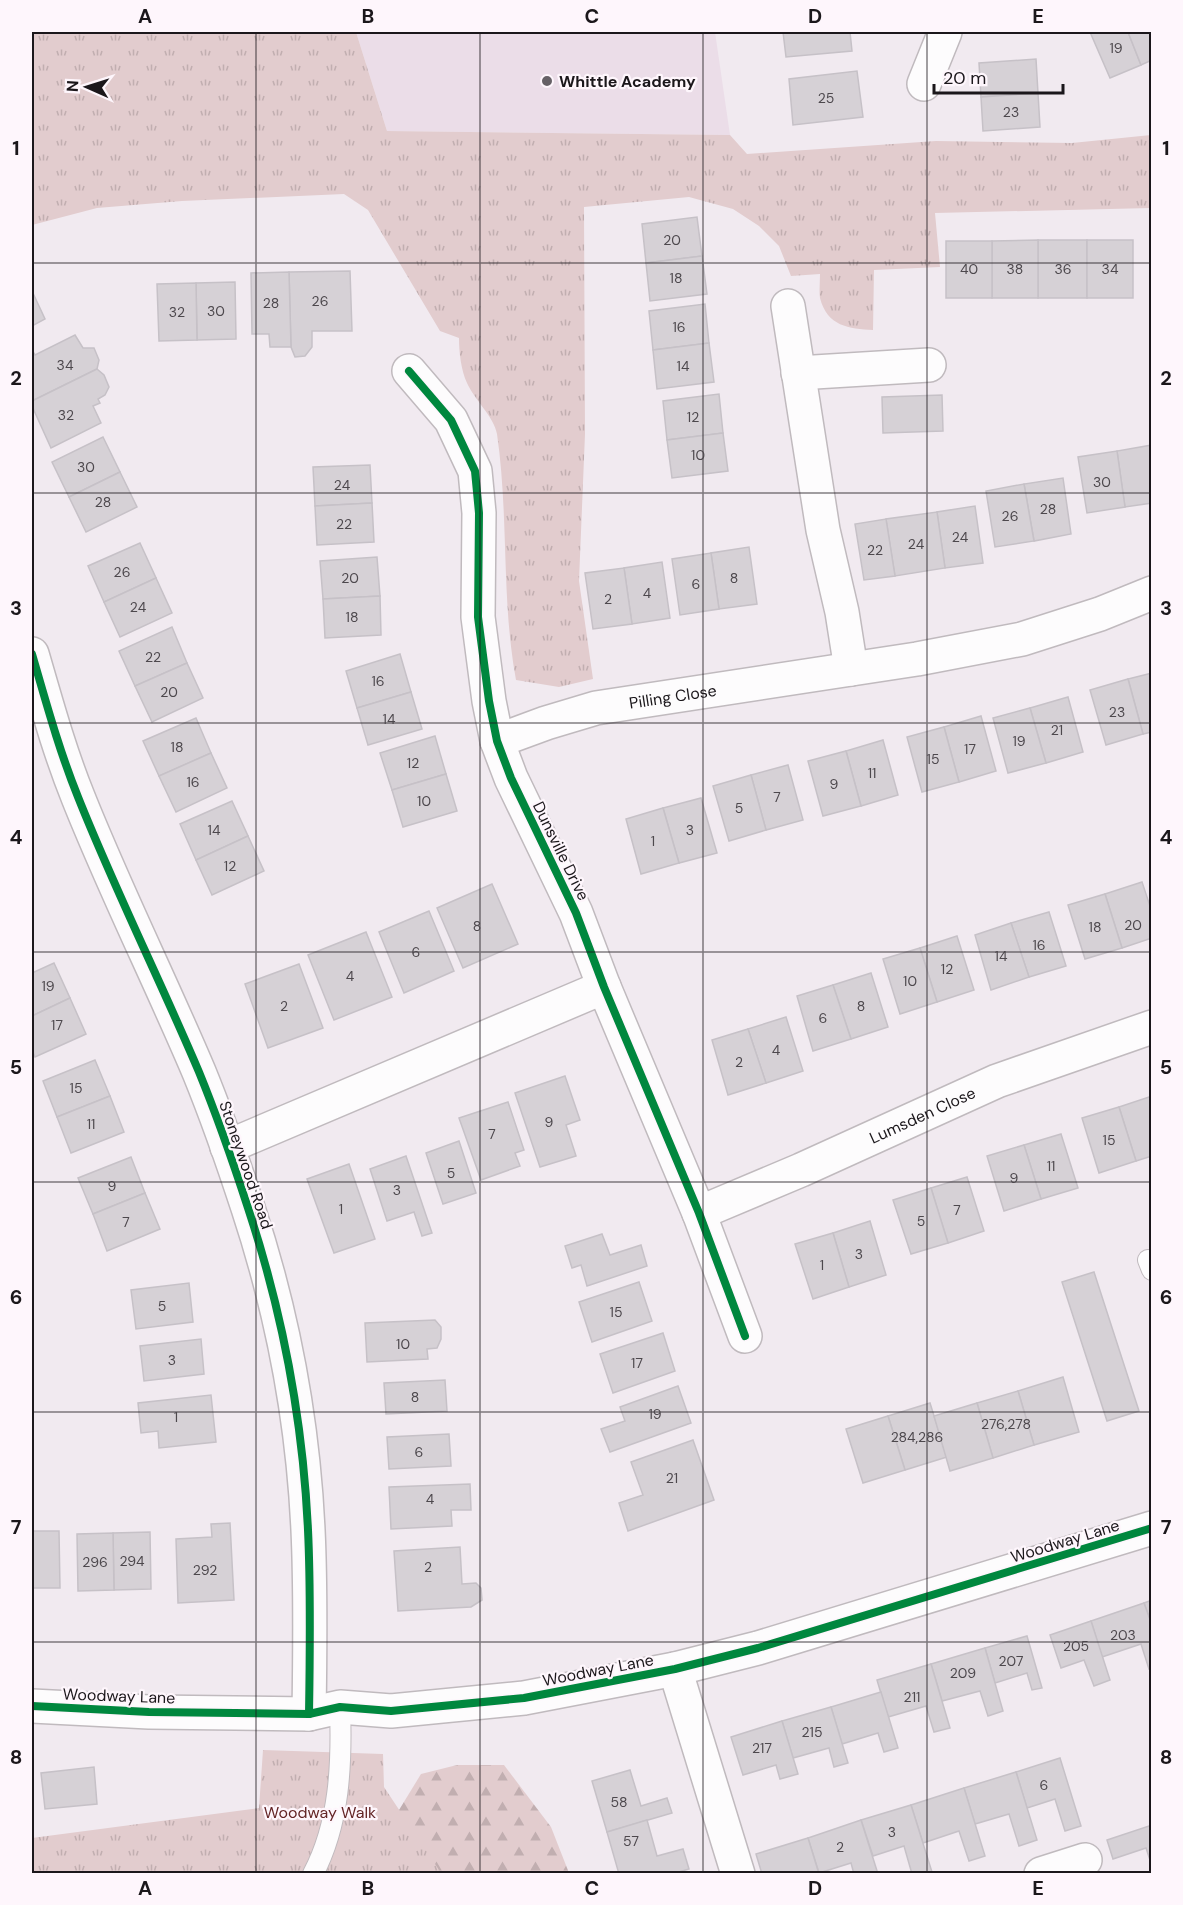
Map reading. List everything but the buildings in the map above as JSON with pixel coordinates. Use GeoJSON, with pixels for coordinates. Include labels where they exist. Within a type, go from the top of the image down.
{"type":"FeatureCollection","features":[{"type":"Feature","properties":{"kind":"street"},"geometry":{"type":"LineString","coordinates":[[924,84],[945,32]]}},
{"type":"Feature","properties":{"kind":"street"},"geometry":{"type":"LineString","coordinates":[[788,306],[823,530],[842,612],[851,669]]}},
{"type":"Feature","properties":{"kind":"street"},"geometry":{"type":"LineString","coordinates":[[798,373],[929,365]]}},
{"type":"Feature","properties":{"kind":"street","name":"Dunsville Drive"},"geometry":{"type":"LineString","coordinates":[[410,371],[451,420],[475,471],[479,513],[478,617],[481,652],[496,741],[511,778],[576,913],[604,987],[699,1214],[745,1336]]}},
{"type":"Feature","properties":{"kind":"street","name":"Pilling Close"},"geometry":{"type":"LineString","coordinates":[[496,741],[596,708],[851,669],[1022,639],[1100,614],[1152,593]]}},
{"type":"Feature","properties":{"kind":"street","name":"Stoneywood Road"},"geometry":{"type":"LineString","coordinates":[[32,654],[43,733],[77,796],[199,1073],[249,1210],[269,1279],[288,1362],[299,1437],[308,1538],[309,1714]]}},
{"type":"Feature","properties":{"kind":"street"},"geometry":{"type":"LineString","coordinates":[[227,1147],[604,987]]}},
{"type":"Feature","properties":{"kind":"street","name":"Lumsden Close"},"geometry":{"type":"LineString","coordinates":[[699,1214],[997,1081],[1152,1027]]}},
{"type":"Feature","properties":{"kind":"street","name":"Woodway Lane"},"geometry":{"type":"LineString","coordinates":[[32,1706],[149,1712],[309,1714],[340,1707],[391,1711],[524,1698],[675,1669],[769,1645],[1152,1528]]}},
{"type":"Feature","properties":{"kind":"street"},"geometry":{"type":"LineString","coordinates":[[675,1669],[738,1874]]}},
{"type":"Feature","properties":{"kind":"street"},"geometry":{"type":"LineString","coordinates":[[1041,1874],[1085,1860]]}},
{"type":"Feature","properties":{"kind":"lane"},"geometry":{"type":"LineString","coordinates":[[313,1874],[335,1813],[342,1750],[340,1707]]}},
{"type":"Feature","properties":{"kind":"shaded area","name":"Whittle Academy"},"geometry":{"type":"Polygon","coordinates":[[[356,32],[715,32],[730,135],[387,131],[356,32]]]}},
{"type":"Feature","properties":{"kind":"green space"},"geometry":{"type":"Polygon","coordinates":[[[32,32],[356,32],[387,131],[730,135],[747,154],[936,141],[1072,143],[1151,135],[1151,208],[935,213],[940,267],[874,270],[873,330],[848,327],[828,315],[820,298],[820,274],[791,276],[779,246],[759,226],[733,209],[689,197],[584,207],[585,434],[579,581],[593,679],[559,687],[516,680],[508,619],[503,496],[497,434],[465,378],[459,338],[440,331],[368,210],[344,194],[182,201],[97,208],[32,225],[32,32]]]}},
{"type":"Feature","properties":{"kind":"green space","name":"Woodway Walk"},"geometry":{"type":"Polygon","coordinates":[[[263,1750],[383,1754],[384,1787],[441,1873],[32,1873],[32,1838],[259,1808],[263,1750]]]}},
{"type":"Feature","properties":{"kind":"green space"},"geometry":{"type":"Polygon","coordinates":[[[457,1765],[504,1765],[551,1827],[569,1873],[422,1873],[399,1810],[421,1774],[457,1765]]]}},
{"type":"Feature","properties":{"kind":"cycle path"},"geometry":{"type":"LineString","coordinates":[[409,371],[451,420],[475,471],[479,513],[478,617],[489,701],[497,741],[511,778],[576,913],[604,987],[699,1213],[745,1336]]}},
{"type":"Feature","properties":{"kind":"cycle path"},"geometry":{"type":"LineString","coordinates":[[32,654],[59,744],[78,797],[212,1105],[248,1208],[271,1287],[296,1408],[305,1489],[310,1576],[309,1714]]}},
{"type":"Feature","properties":{"kind":"cycle path"},"geometry":{"type":"LineString","coordinates":[[32,1706],[149,1712],[309,1714],[340,1707],[391,1711],[524,1698],[675,1669],[758,1648],[1152,1528]]}},
{"type":"Feature","properties":{"kind":"place","name":"Whittle Academy"},"geometry":{"type":"Point","coordinates":[547,81]}}]}
